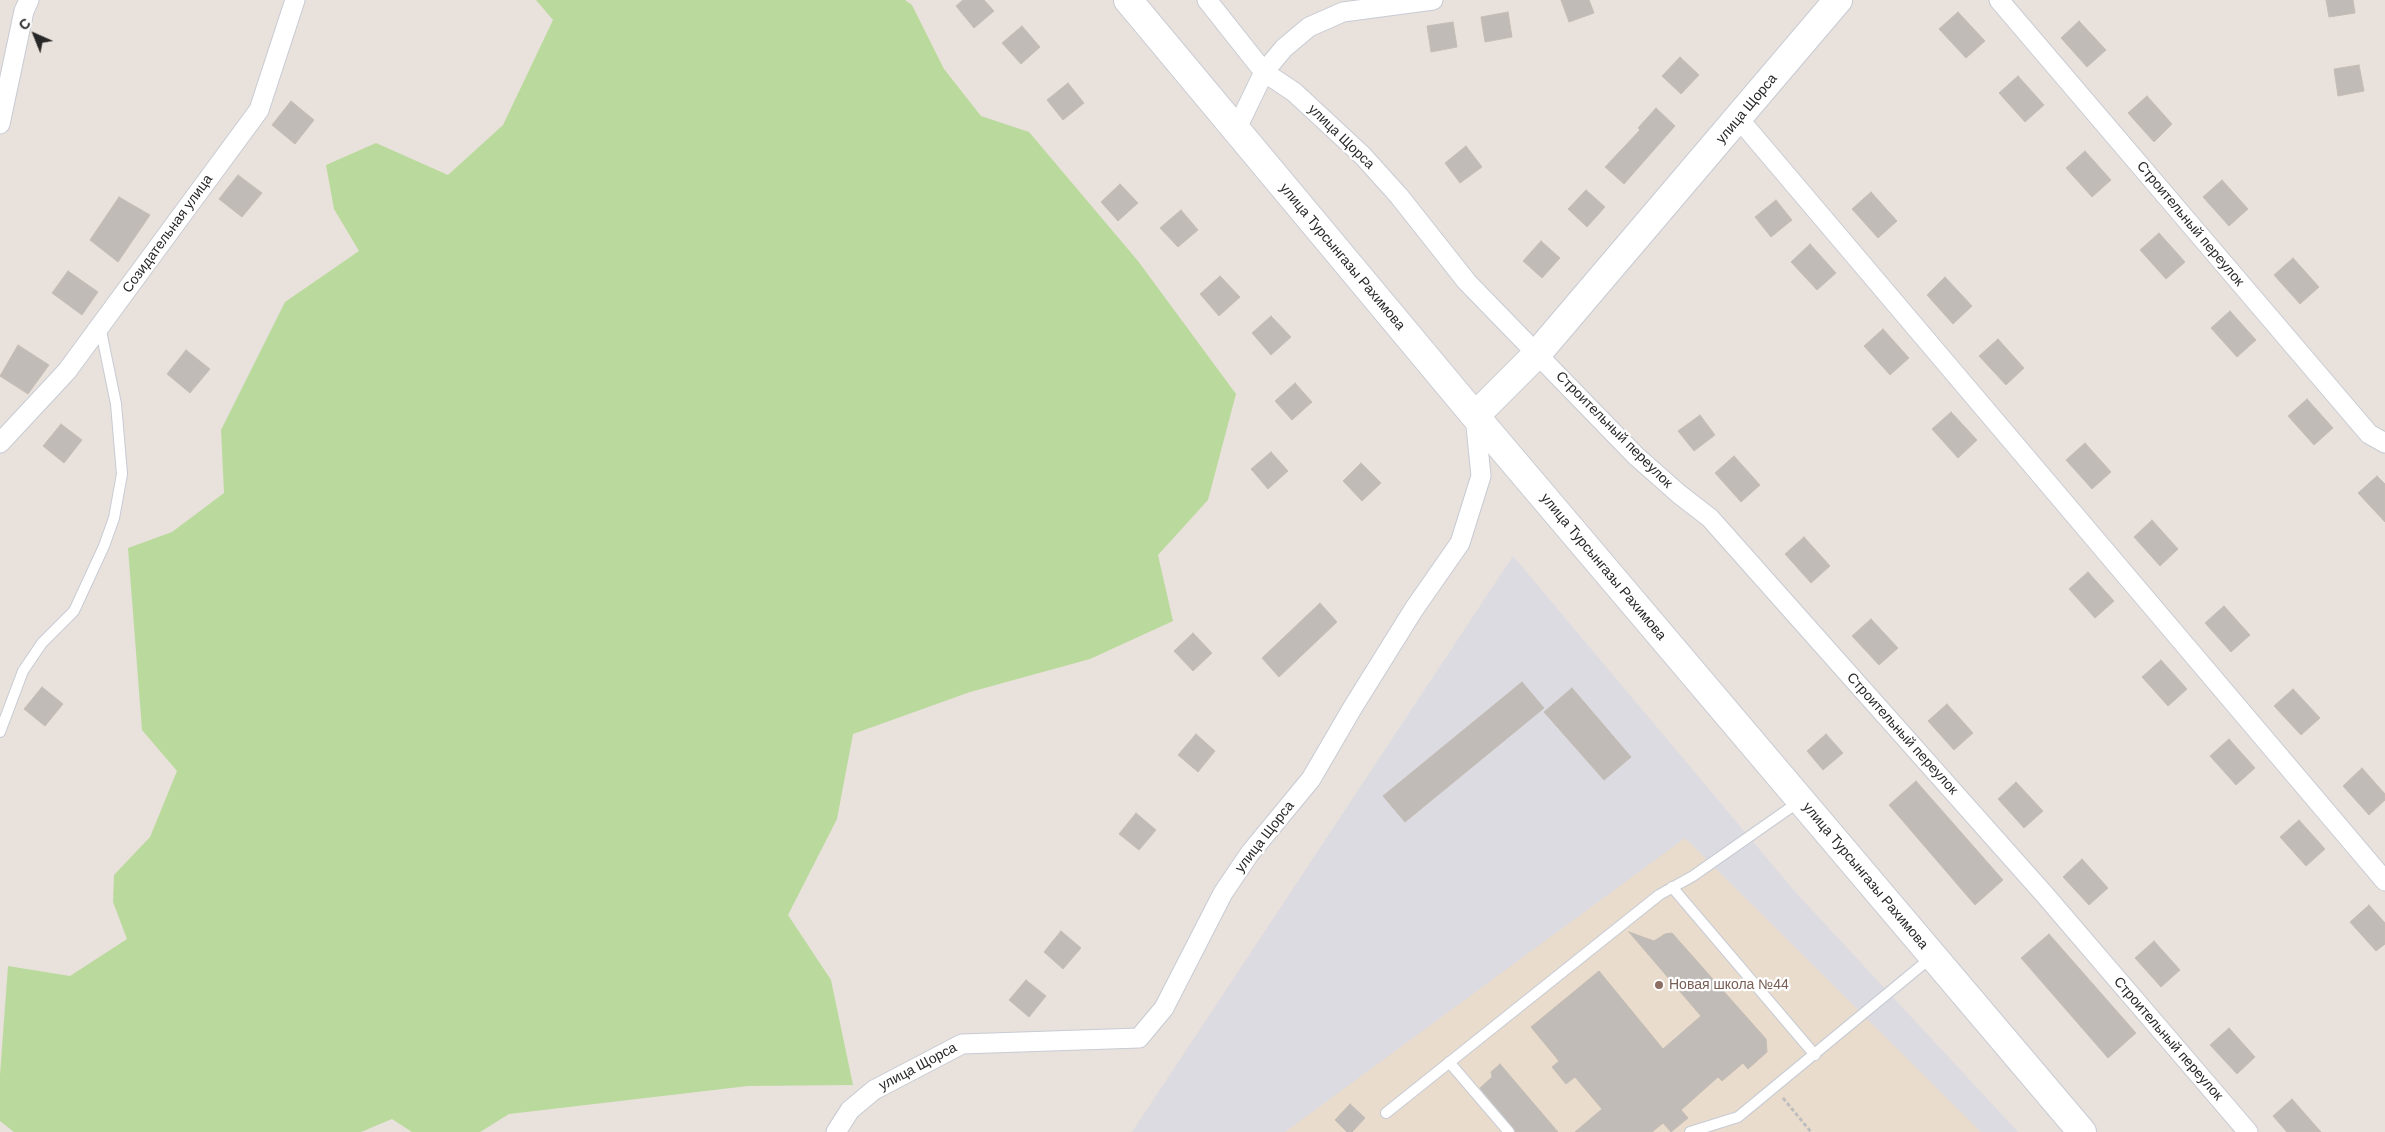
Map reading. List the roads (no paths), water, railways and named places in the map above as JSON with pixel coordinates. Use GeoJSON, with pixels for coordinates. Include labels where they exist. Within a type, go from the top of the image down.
{"type":"FeatureCollection","features":[{"type":"Feature","properties":{"kind":"street"},"geometry":{"type":"LineString","coordinates":[[0,124],[2,103],[24,11],[29,0]]}},
{"type":"Feature","properties":{"kind":"street","name":"Созидательная улица"},"geometry":{"type":"LineString","coordinates":[[0,443],[8,425],[68,371],[259,110],[295,0]]}},
{"type":"Feature","properties":{"kind":"street","name":"улица Турсынгазы Рахимова"},"geometry":{"type":"LineString","coordinates":[[1128,0],[1475,416],[2082,1132]]}},
{"type":"Feature","properties":{"kind":"street","name":"улица Щорса"},"geometry":{"type":"LineString","coordinates":[[1207,0],[1264,72],[1294,92],[1363,156],[1399,196],[1467,282],[1537,354]]}},
{"type":"Feature","properties":{"kind":"street"},"geometry":{"type":"LineString","coordinates":[[1236,130],[1264,72],[1284,48],[1309,27],[1343,12],[1433,0]]}},
{"type":"Feature","properties":{"kind":"street","name":"улица Щорса"},"geometry":{"type":"LineString","coordinates":[[836,1132],[850,1110],[874,1090],[962,1044],[1139,1038],[1164,1008],[1223,893],[1250,853],[1311,780],[1353,707],[1414,609],[1460,542],[1481,476],[1475,416],[1537,354],[1838,0]]}},
{"type":"Feature","properties":{"kind":"street","name":"Строительный переулок"},"geometry":{"type":"LineString","coordinates":[[1999,0],[2369,434],[2385,443]]}},
{"type":"Feature","properties":{"kind":"street"},"geometry":{"type":"LineString","coordinates":[[1738,119],[2385,881]]}},
{"type":"Feature","properties":{"kind":"street","name":"Строительный переулок"},"geometry":{"type":"LineString","coordinates":[[1537,354],[1636,456],[1679,494],[1710,518],[2045,895],[2248,1132]]}},
{"type":"Feature","properties":{"kind":"lane"},"geometry":{"type":"LineString","coordinates":[[0,732],[23,671],[42,643],[74,611],[104,546],[114,518],[122,474],[116,404],[100,326]]}},
{"type":"Feature","properties":{"kind":"lane"},"geometry":{"type":"LineString","coordinates":[[1386,1112],[1658,895],[1693,876],[1800,800]]}},
{"type":"Feature","properties":{"kind":"lane"},"geometry":{"type":"LineString","coordinates":[[1672,887],[1815,1055]]}},
{"type":"Feature","properties":{"kind":"lane"},"geometry":{"type":"LineString","coordinates":[[1690,1132],[1738,1117],[1933,956]]}},
{"type":"Feature","properties":{"kind":"lane"},"geometry":{"type":"LineString","coordinates":[[1449,1062],[1509,1132]]}},
{"type":"Feature","properties":{"kind":"place","name":"Новая школа №44"},"geometry":{"type":"Point","coordinates":[1659,985]}}]}
